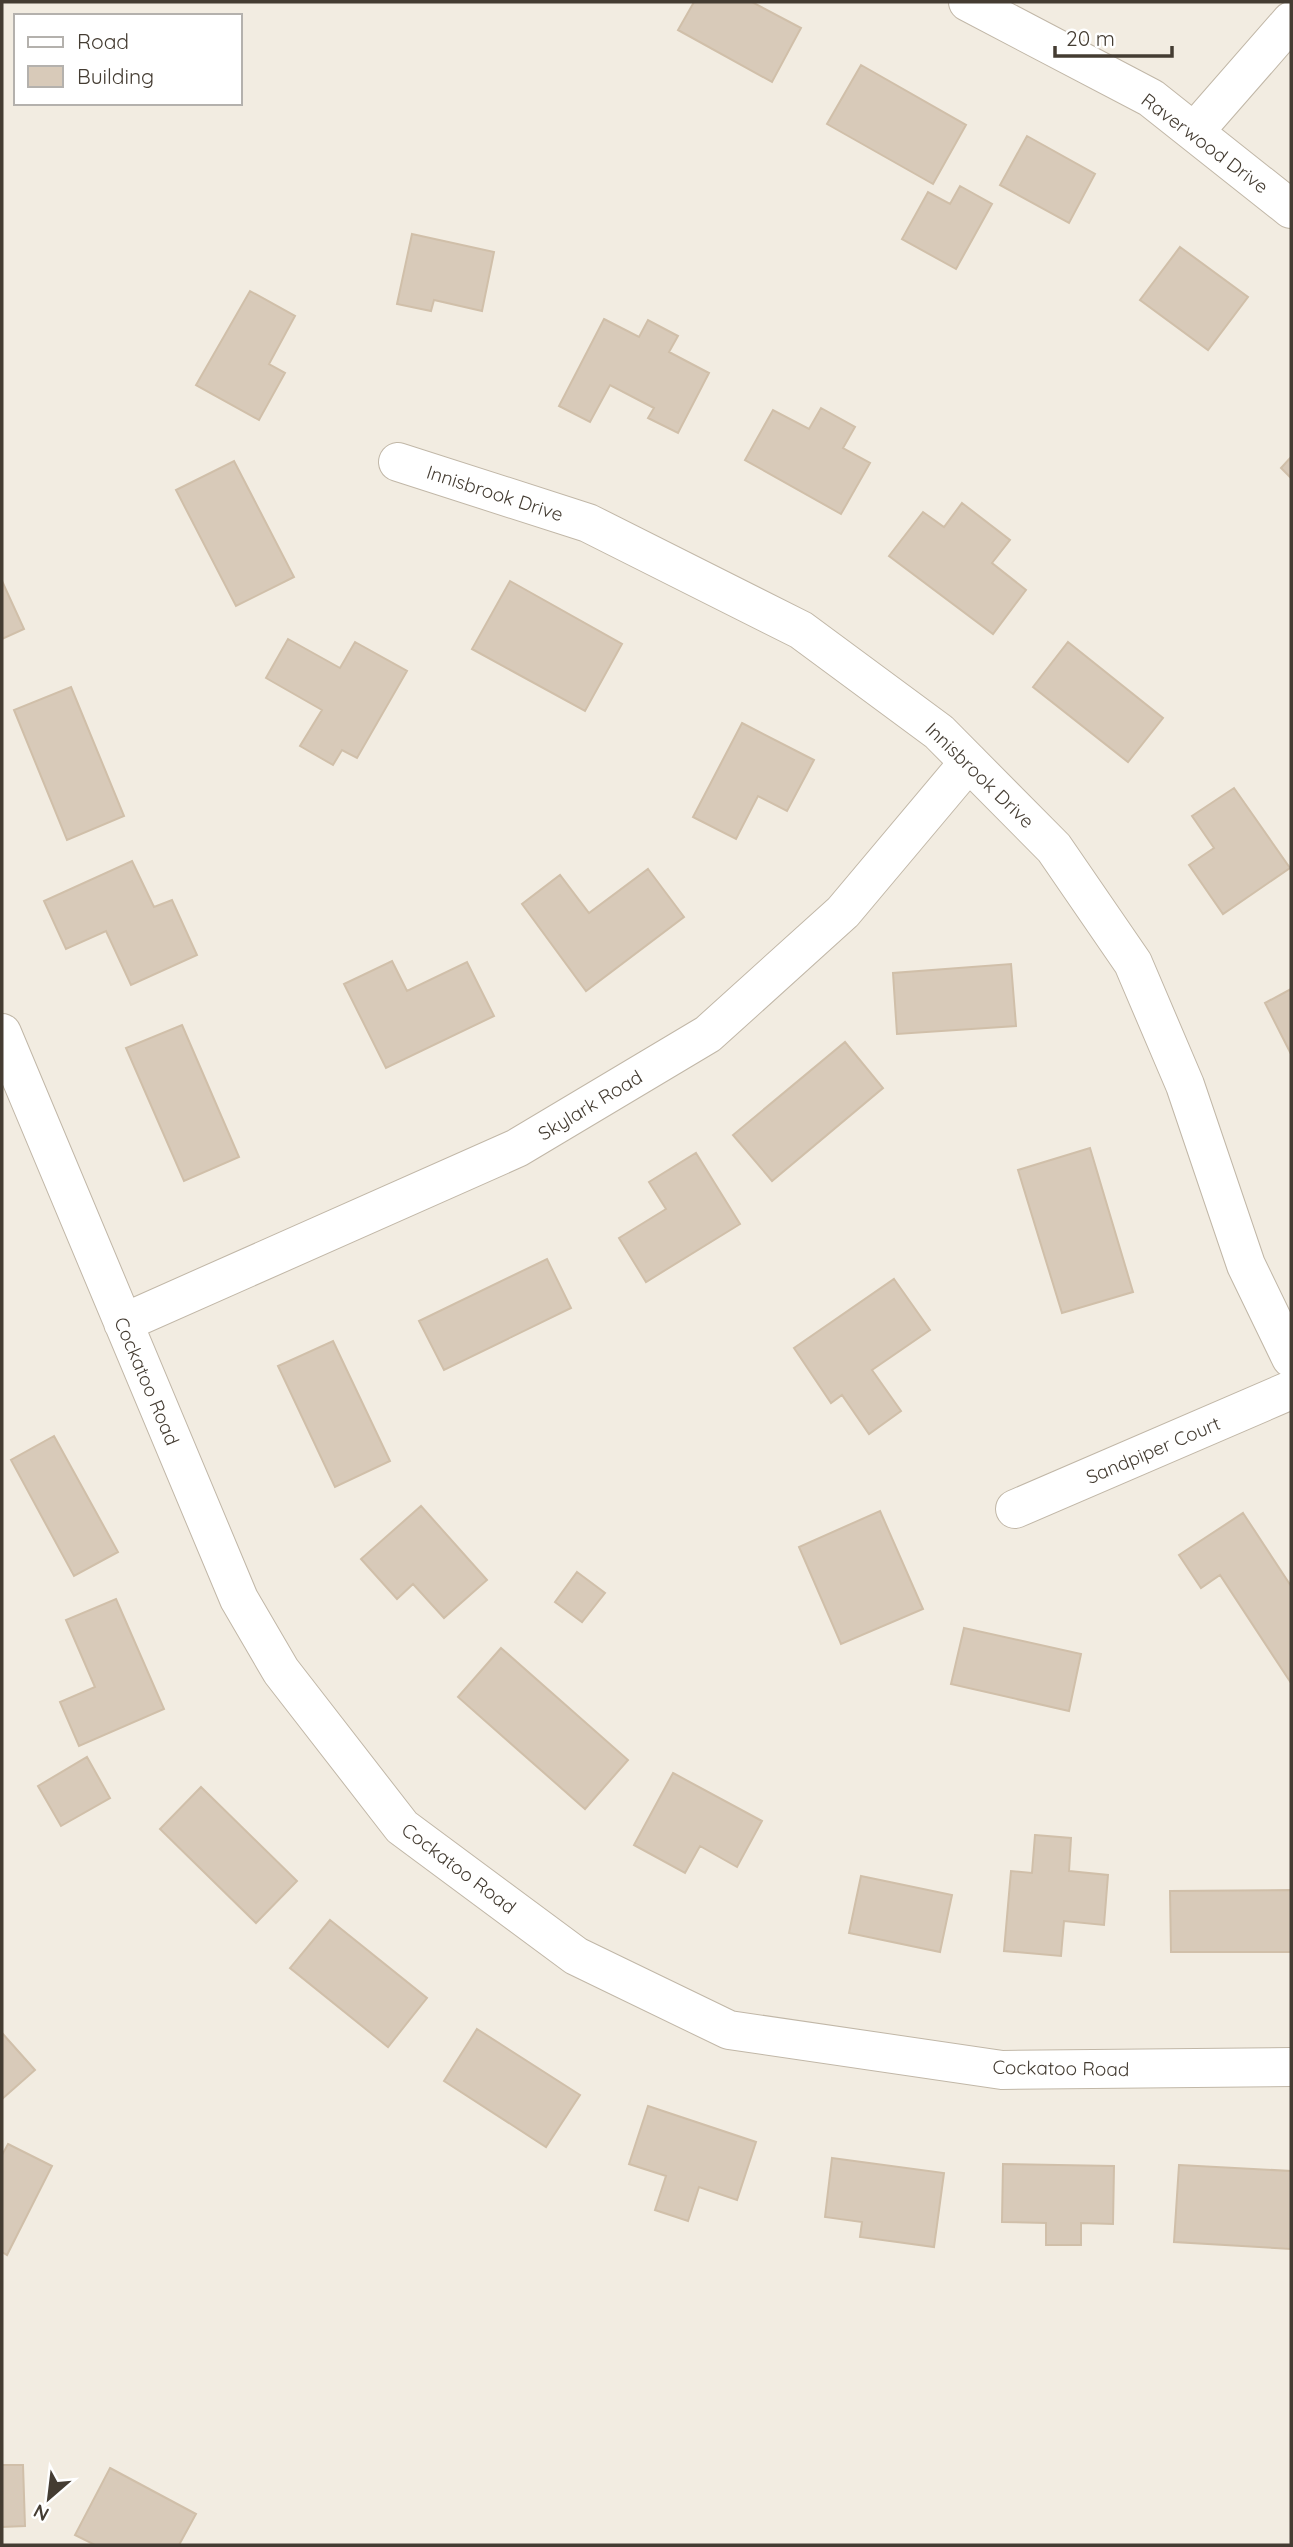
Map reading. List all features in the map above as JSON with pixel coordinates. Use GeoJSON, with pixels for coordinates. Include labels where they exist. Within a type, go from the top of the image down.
{"type":"FeatureCollection","features":[{"type":"Feature","properties":{"kind":"street","name":"Raverwood Drive"},"geometry":{"type":"LineString","coordinates":[[968,2],[1151,98],[1291,209]]}},
{"type":"Feature","properties":{"kind":"street"},"geometry":{"type":"LineString","coordinates":[[1194,132],[1291,21]]}},
{"type":"Feature","properties":{"kind":"street","name":"Innisbrook Drive"},"geometry":{"type":"LineString","coordinates":[[398,462],[588,523],[801,630],[939,732],[969,762],[1054,848],[1133,963],[1185,1085],[1246,1265],[1291,1358]]}},
{"type":"Feature","properties":{"kind":"street","name":"Skylark Road"},"geometry":{"type":"LineString","coordinates":[[123,1324],[517,1148],[708,1034],[844,912],[969,762]]}},
{"type":"Feature","properties":{"kind":"street","name":"Cockatoo Road"},"geometry":{"type":"LineString","coordinates":[[2,1033],[239,1599],[281,1671],[402,1827],[576,1956],[729,2030],[1003,2070],[1291,2067]]}},
{"type":"Feature","properties":{"kind":"street","name":"Sandpiper Court"},"geometry":{"type":"LineString","coordinates":[[1015,1509],[1291,1390]]}},
{"type":"Feature","properties":{"kind":"building"},"geometry":{"type":"Polygon","coordinates":[[[694,2],[752,2],[801,28],[772,82],[678,30],[694,2]]]}},
{"type":"Feature","properties":{"kind":"building"},"geometry":{"type":"Polygon","coordinates":[[[861,65],[966,125],[933,184],[827,124],[861,65]]]}},
{"type":"Feature","properties":{"kind":"building"},"geometry":{"type":"Polygon","coordinates":[[[1027,136],[1095,174],[1069,223],[1000,185],[1027,136]]]}},
{"type":"Feature","properties":{"kind":"building"},"geometry":{"type":"Polygon","coordinates":[[[960,186],[992,204],[956,269],[902,239],[928,192],[950,204],[960,186]]]}},
{"type":"Feature","properties":{"kind":"building"},"geometry":{"type":"Polygon","coordinates":[[[412,234],[494,252],[482,311],[434,300],[431,311],[397,304],[412,234]]]}},
{"type":"Feature","properties":{"kind":"building"},"geometry":{"type":"Polygon","coordinates":[[[1180,247],[1248,297],[1208,350],[1140,300],[1180,247]]]}},
{"type":"Feature","properties":{"kind":"building"},"geometry":{"type":"Polygon","coordinates":[[[250,291],[295,316],[269,364],[285,373],[259,420],[196,385],[250,291]]]}},
{"type":"Feature","properties":{"kind":"building"},"geometry":{"type":"Polygon","coordinates":[[[604,319],[639,337],[648,320],[678,336],[669,352],[709,373],[678,433],[648,418],[654,408],[610,385],[590,422],[559,406],[604,319]]]}},
{"type":"Feature","properties":{"kind":"building"},"geometry":{"type":"Polygon","coordinates":[[[821,408],[855,427],[843,448],[870,463],[841,514],[745,460],[773,410],[809,429],[821,408]]]}},
{"type":"Feature","properties":{"kind":"building"},"geometry":{"type":"Polygon","coordinates":[[[1291,457],[1291,478],[1281,468],[1291,457]]]}},
{"type":"Feature","properties":{"kind":"building"},"geometry":{"type":"Polygon","coordinates":[[[234,461],[294,577],[236,606],[176,490],[234,461]]]}},
{"type":"Feature","properties":{"kind":"building"},"geometry":{"type":"Polygon","coordinates":[[[962,503],[1010,540],[992,563],[1026,590],[993,634],[889,556],[923,512],[944,527],[962,503]]]}},
{"type":"Feature","properties":{"kind":"building"},"geometry":{"type":"Polygon","coordinates":[[[2,581],[24,629],[2,639],[2,581]]]}},
{"type":"Feature","properties":{"kind":"building"},"geometry":{"type":"Polygon","coordinates":[[[510,581],[622,644],[585,711],[472,649],[510,581]]]}},
{"type":"Feature","properties":{"kind":"building"},"geometry":{"type":"Polygon","coordinates":[[[288,639],[340,668],[355,642],[407,671],[357,758],[342,750],[333,765],[300,746],[322,710],[266,678],[288,639]]]}},
{"type":"Feature","properties":{"kind":"building"},"geometry":{"type":"Polygon","coordinates":[[[1068,642],[1163,718],[1128,762],[1033,687],[1068,642]]]}},
{"type":"Feature","properties":{"kind":"building"},"geometry":{"type":"Polygon","coordinates":[[[71,687],[124,816],[67,840],[14,710],[71,687]]]}},
{"type":"Feature","properties":{"kind":"building"},"geometry":{"type":"Polygon","coordinates":[[[742,723],[814,760],[787,811],[758,796],[736,839],[693,817],[742,723]]]}},
{"type":"Feature","properties":{"kind":"building"},"geometry":{"type":"Polygon","coordinates":[[[1234,788],[1290,868],[1223,914],[1189,865],[1214,848],[1192,816],[1234,788]]]}},
{"type":"Feature","properties":{"kind":"building"},"geometry":{"type":"Polygon","coordinates":[[[132,861],[154,907],[172,900],[197,955],[131,985],[106,931],[66,949],[44,901],[132,861]]]}},
{"type":"Feature","properties":{"kind":"building"},"geometry":{"type":"Polygon","coordinates":[[[648,869],[684,917],[586,991],[522,904],[560,875],[589,913],[648,869]]]}},
{"type":"Feature","properties":{"kind":"building"},"geometry":{"type":"Polygon","coordinates":[[[392,961],[407,991],[467,962],[494,1016],[386,1068],[344,984],[392,961]]]}},
{"type":"Feature","properties":{"kind":"building"},"geometry":{"type":"Polygon","coordinates":[[[1011,964],[1016,1026],[897,1034],[893,973],[1011,964]]]}},
{"type":"Feature","properties":{"kind":"building"},"geometry":{"type":"Polygon","coordinates":[[[1291,989],[1291,1054],[1265,1003],[1291,989]]]}},
{"type":"Feature","properties":{"kind":"building"},"geometry":{"type":"Polygon","coordinates":[[[182,1025],[239,1157],[184,1181],[126,1048],[182,1025]]]}},
{"type":"Feature","properties":{"kind":"building"},"geometry":{"type":"Polygon","coordinates":[[[845,1042],[883,1088],[772,1181],[733,1135],[845,1042]]]}},
{"type":"Feature","properties":{"kind":"building"},"geometry":{"type":"Polygon","coordinates":[[[1090,1148],[1133,1292],[1062,1313],[1018,1170],[1090,1148]]]}},
{"type":"Feature","properties":{"kind":"building"},"geometry":{"type":"Polygon","coordinates":[[[696,1153],[740,1224],[646,1282],[619,1238],[666,1209],[649,1182],[696,1153]]]}},
{"type":"Feature","properties":{"kind":"building"},"geometry":{"type":"Polygon","coordinates":[[[547,1259],[571,1308],[444,1370],[419,1321],[547,1259]]]}},
{"type":"Feature","properties":{"kind":"building"},"geometry":{"type":"Polygon","coordinates":[[[894,1279],[930,1330],[872,1370],[901,1411],[869,1434],[842,1395],[831,1403],[794,1348],[894,1279]]]}},
{"type":"Feature","properties":{"kind":"building"},"geometry":{"type":"Polygon","coordinates":[[[333,1341],[390,1461],[335,1487],[278,1366],[333,1341]]]}},
{"type":"Feature","properties":{"kind":"building"},"geometry":{"type":"Polygon","coordinates":[[[54,1436],[118,1552],[74,1576],[11,1460],[54,1436]]]}},
{"type":"Feature","properties":{"kind":"building"},"geometry":{"type":"Polygon","coordinates":[[[421,1506],[487,1580],[444,1618],[413,1584],[397,1599],[361,1559],[421,1506]]]}},
{"type":"Feature","properties":{"kind":"building"},"geometry":{"type":"Polygon","coordinates":[[[880,1511],[923,1609],[841,1644],[799,1547],[880,1511]]]}},
{"type":"Feature","properties":{"kind":"building"},"geometry":{"type":"Polygon","coordinates":[[[1243,1513],[1291,1586],[1291,1683],[1220,1575],[1201,1588],[1179,1555],[1243,1513]]]}},
{"type":"Feature","properties":{"kind":"building"},"geometry":{"type":"Polygon","coordinates":[[[577,1572],[605,1593],[582,1622],[555,1602],[577,1572]]]}},
{"type":"Feature","properties":{"kind":"building"},"geometry":{"type":"Polygon","coordinates":[[[116,1599],[164,1709],[79,1746],[60,1702],[95,1687],[66,1620],[116,1599]]]}},
{"type":"Feature","properties":{"kind":"building"},"geometry":{"type":"Polygon","coordinates":[[[964,1628],[1081,1654],[1069,1711],[951,1684],[964,1628]]]}},
{"type":"Feature","properties":{"kind":"building"},"geometry":{"type":"Polygon","coordinates":[[[501,1648],[628,1760],[585,1809],[458,1697],[501,1648]]]}},
{"type":"Feature","properties":{"kind":"building"},"geometry":{"type":"Polygon","coordinates":[[[87,1757],[110,1798],[61,1826],[38,1786],[87,1757]]]}},
{"type":"Feature","properties":{"kind":"building"},"geometry":{"type":"Polygon","coordinates":[[[673,1773],[762,1821],[737,1867],[700,1846],[685,1873],[634,1845],[673,1773]]]}},
{"type":"Feature","properties":{"kind":"building"},"geometry":{"type":"Polygon","coordinates":[[[201,1787],[297,1881],[256,1923],[160,1829],[201,1787]]]}},
{"type":"Feature","properties":{"kind":"building"},"geometry":{"type":"Polygon","coordinates":[[[1035,1835],[1071,1838],[1069,1871],[1108,1875],[1104,1925],[1064,1921],[1061,1956],[1004,1951],[1011,1871],[1032,1873],[1035,1835]]]}},
{"type":"Feature","properties":{"kind":"building"},"geometry":{"type":"Polygon","coordinates":[[[861,1876],[952,1895],[940,1952],[849,1933],[861,1876]]]}},
{"type":"Feature","properties":{"kind":"building"},"geometry":{"type":"Polygon","coordinates":[[[1291,1890],[1291,1952],[1171,1952],[1170,1891],[1291,1890]]]}},
{"type":"Feature","properties":{"kind":"building"},"geometry":{"type":"Polygon","coordinates":[[[330,1920],[427,1998],[388,2047],[290,1968],[330,1920]]]}},
{"type":"Feature","properties":{"kind":"building"},"geometry":{"type":"Polygon","coordinates":[[[477,2029],[580,2095],[546,2147],[444,2081],[477,2029]]]}},
{"type":"Feature","properties":{"kind":"building"},"geometry":{"type":"Polygon","coordinates":[[[2,2033],[35,2070],[2,2099],[2,2033]]]}},
{"type":"Feature","properties":{"kind":"building"},"geometry":{"type":"Polygon","coordinates":[[[648,2106],[756,2142],[737,2200],[699,2187],[688,2221],[655,2210],[666,2176],[629,2164],[648,2106]]]}},
{"type":"Feature","properties":{"kind":"building"},"geometry":{"type":"Polygon","coordinates":[[[8,2144],[52,2166],[7,2255],[2,2252],[2,2155],[8,2144]]]}},
{"type":"Feature","properties":{"kind":"building"},"geometry":{"type":"Polygon","coordinates":[[[832,2158],[944,2173],[934,2247],[860,2237],[862,2222],[825,2217],[832,2158]]]}},
{"type":"Feature","properties":{"kind":"building"},"geometry":{"type":"Polygon","coordinates":[[[1003,2164],[1114,2166],[1113,2224],[1081,2223],[1081,2245],[1046,2245],[1046,2223],[1002,2222],[1003,2164]]]}},
{"type":"Feature","properties":{"kind":"building"},"geometry":{"type":"Polygon","coordinates":[[[1179,2165],[1291,2171],[1291,2249],[1174,2242],[1179,2165]]]}},
{"type":"Feature","properties":{"kind":"building"},"geometry":{"type":"Polygon","coordinates":[[[2,2465],[23,2465],[25,2526],[2,2527],[2,2465]]]}},
{"type":"Feature","properties":{"kind":"building"},"geometry":{"type":"Polygon","coordinates":[[[110,2468],[196,2514],[179,2545],[95,2545],[75,2535],[110,2468]]]}}]}
